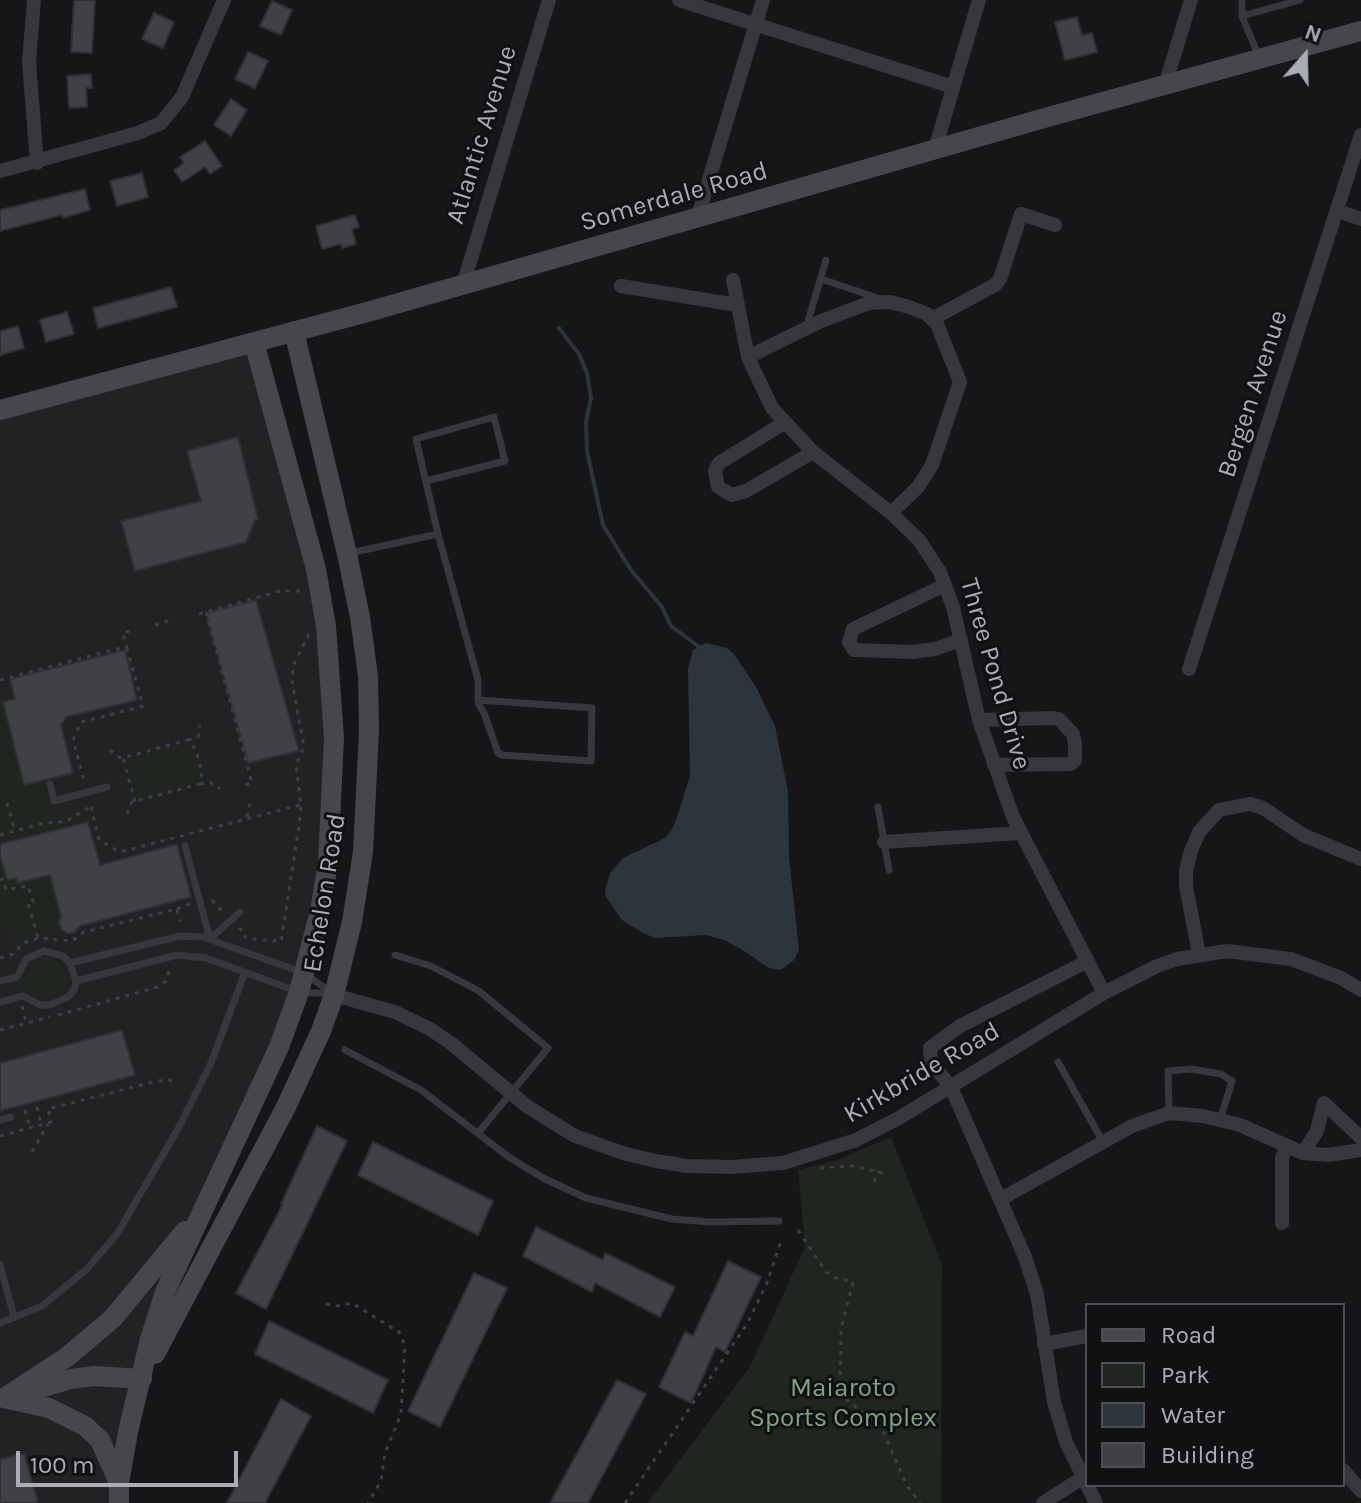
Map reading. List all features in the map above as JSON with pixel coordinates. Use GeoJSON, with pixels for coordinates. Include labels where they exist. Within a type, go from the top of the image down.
{"type":"FeatureCollection","features":[{"type":"Feature","properties":{"kind":"street"},"geometry":{"type":"LineString","coordinates":[[34,0],[29,62],[37,163]]}},
{"type":"Feature","properties":{"kind":"street"},"geometry":{"type":"LineString","coordinates":[[0,171],[138,133],[161,123],[182,97],[224,0]]}},
{"type":"Feature","properties":{"kind":"street","name":"Atlantic Avenue"},"geometry":{"type":"LineString","coordinates":[[463,285],[549,0]]}},
{"type":"Feature","properties":{"kind":"street"},"geometry":{"type":"LineString","coordinates":[[679,0],[953,87]]}},
{"type":"Feature","properties":{"kind":"street"},"geometry":{"type":"LineString","coordinates":[[698,216],[763,0]]}},
{"type":"Feature","properties":{"kind":"street"},"geometry":{"type":"LineString","coordinates":[[935,149],[979,0]]}},
{"type":"Feature","properties":{"kind":"street"},"geometry":{"type":"LineString","coordinates":[[1165,85],[1191,0]]}},
{"type":"Feature","properties":{"kind":"street","name":"Somerdale Road"},"geometry":{"type":"LineString","coordinates":[[0,410],[463,285],[698,216],[1361,31]]}},
{"type":"Feature","properties":{"kind":"street","name":"Bergen Avenue"},"geometry":{"type":"LineString","coordinates":[[1189,669],[1361,135]]}},
{"type":"Feature","properties":{"kind":"street"},"geometry":{"type":"LineString","coordinates":[[1338,211],[1361,219]]}},
{"type":"Feature","properties":{"kind":"street"},"geometry":{"type":"LineString","coordinates":[[932,319],[995,285],[1000,279],[1021,214],[1055,225]]}},
{"type":"Feature","properties":{"kind":"street","name":"Three Pond Drive"},"geometry":{"type":"LineString","coordinates":[[733,280],[748,357],[764,395],[784,423],[813,452],[891,513],[931,556],[945,585],[979,720],[1020,833],[1104,993]]}},
{"type":"Feature","properties":{"kind":"street"},"geometry":{"type":"LineString","coordinates":[[621,286],[737,305]]}},
{"type":"Feature","properties":{"kind":"street"},"geometry":{"type":"LineString","coordinates":[[748,357],[869,303],[890,302],[918,311],[937,324],[960,382],[932,465],[918,487],[891,513]]}},
{"type":"Feature","properties":{"kind":"street","name":"Echelon Road"},"geometry":{"type":"LineString","coordinates":[[142,1379],[286,1107],[321,1031],[334,995],[352,922],[363,852],[369,730],[368,676],[347,554],[294,331]]}},
{"type":"Feature","properties":{"kind":"street","name":"Echelon Road"},"geometry":{"type":"LineString","coordinates":[[119,1493],[128,1432],[165,1292],[279,1047],[320,911],[328,863],[334,738],[326,626],[316,569],[254,342]]}},
{"type":"Feature","properties":{"kind":"street"},"geometry":{"type":"LineString","coordinates":[[784,423],[719,463],[715,471],[718,487],[732,495],[746,491],[813,452]]}},
{"type":"Feature","properties":{"kind":"street"},"geometry":{"type":"LineString","coordinates":[[945,585],[853,629],[849,642],[854,650],[913,652],[935,649],[961,640]]}},
{"type":"Feature","properties":{"kind":"street"},"geometry":{"type":"LineString","coordinates":[[979,720],[1054,718],[1059,719],[1073,734],[1075,760],[1071,764],[994,765]]}},
{"type":"Feature","properties":{"kind":"street"},"geometry":{"type":"LineString","coordinates":[[1199,954],[1186,871],[1199,832],[1219,810],[1250,804],[1263,808],[1303,835],[1361,859]]}},
{"type":"Feature","properties":{"kind":"street"},"geometry":{"type":"LineString","coordinates":[[884,842],[1020,833]]}},
{"type":"Feature","properties":{"kind":"street","name":"Kirkbride Road"},"geometry":{"type":"LineString","coordinates":[[334,995],[395,1012],[430,1029],[552,1123],[600,1146],[666,1163],[731,1167],[783,1163],[835,1148],[899,1118],[1104,993],[1157,966],[1199,954],[1250,952],[1291,959],[1341,978],[1361,990]]}},
{"type":"Feature","properties":{"kind":"street"},"geometry":{"type":"LineString","coordinates":[[1085,1483],[1066,1442],[1054,1402],[1037,1294],[1025,1257],[951,1087],[931,1063],[930,1048],[960,1026],[1086,962]]}},
{"type":"Feature","properties":{"kind":"street"},"geometry":{"type":"LineString","coordinates":[[1303,1153],[1317,1131],[1324,1103],[1361,1138]]}},
{"type":"Feature","properties":{"kind":"street"},"geometry":{"type":"LineString","coordinates":[[1001,1199],[1132,1126],[1169,1113],[1203,1116],[1240,1125],[1303,1153],[1328,1155],[1361,1150]]}},
{"type":"Feature","properties":{"kind":"street"},"geometry":{"type":"LineString","coordinates":[[1282,1223],[1282,1158],[1287,1146]]}},
{"type":"Feature","properties":{"kind":"street"},"geometry":{"type":"LineString","coordinates":[[2,1398],[67,1357],[113,1318],[203,1209]]}},
{"type":"Feature","properties":{"kind":"street"},"geometry":{"type":"LineString","coordinates":[[1044,1344],[1085,1336]]}},
{"type":"Feature","properties":{"kind":"street"},"geometry":{"type":"LineString","coordinates":[[2,1398],[83,1377],[142,1379]]}},
{"type":"Feature","properties":{"kind":"street"},"geometry":{"type":"LineString","coordinates":[[2,1398],[49,1408],[85,1426],[100,1440],[111,1459],[119,1493]]}},
{"type":"Feature","properties":{"kind":"street"},"geometry":{"type":"LineString","coordinates":[[1345,1472],[1361,1491]]}},
{"type":"Feature","properties":{"kind":"street"},"geometry":{"type":"LineString","coordinates":[[1043,1503],[1082,1478]]}},
{"type":"Feature","properties":{"kind":"lane"},"geometry":{"type":"LineString","coordinates":[[1242,0],[1242,16],[1260,59]]}},
{"type":"Feature","properties":{"kind":"lane"},"geometry":{"type":"LineString","coordinates":[[1242,16],[1300,0]]}},
{"type":"Feature","properties":{"kind":"lane"},"geometry":{"type":"LineString","coordinates":[[806,329],[826,260]]}},
{"type":"Feature","properties":{"kind":"lane"},"geometry":{"type":"LineString","coordinates":[[821,279],[890,302]]}},
{"type":"Feature","properties":{"kind":"lane"},"geometry":{"type":"LineString","coordinates":[[426,481],[505,461],[494,417],[416,439],[438,534],[478,680],[478,700],[498,753],[591,761],[592,708],[478,700]]}},
{"type":"Feature","properties":{"kind":"lane"},"geometry":{"type":"LineString","coordinates":[[347,554],[438,534]]}},
{"type":"Feature","properties":{"kind":"lane"},"geometry":{"type":"LineString","coordinates":[[50,784],[54,801],[107,787]]}},
{"type":"Feature","properties":{"kind":"lane"},"geometry":{"type":"LineString","coordinates":[[878,807],[889,870]]}},
{"type":"Feature","properties":{"kind":"lane"},"geometry":{"type":"LineString","coordinates":[[185,846],[210,939]]}},
{"type":"Feature","properties":{"kind":"lane"},"geometry":{"type":"LineString","coordinates":[[210,939],[240,912]]}},
{"type":"Feature","properties":{"kind":"lane"},"geometry":{"type":"LineString","coordinates":[[70,963],[180,936],[210,939],[334,995]]}},
{"type":"Feature","properties":{"kind":"lane"},"geometry":{"type":"LineString","coordinates":[[0,981],[17,977],[26,959],[44,951],[54,952],[70,963],[76,981],[68,997],[50,1005],[31,1002],[23,996],[0,1002]]}},
{"type":"Feature","properties":{"kind":"lane"},"geometry":{"type":"LineString","coordinates":[[76,981],[177,955],[206,958],[245,972],[301,982],[334,995]]}},
{"type":"Feature","properties":{"kind":"lane"},"geometry":{"type":"LineString","coordinates":[[395,955],[431,966],[479,991],[548,1048],[478,1133]]}},
{"type":"Feature","properties":{"kind":"lane"},"geometry":{"type":"LineString","coordinates":[[0,1323],[42,1306],[87,1269],[117,1234],[178,1129],[211,1063],[245,972]]}},
{"type":"Feature","properties":{"kind":"lane"},"geometry":{"type":"LineString","coordinates":[[345,1050],[394,1073],[510,1158],[586,1198],[672,1219],[779,1221]]}},
{"type":"Feature","properties":{"kind":"lane"},"geometry":{"type":"LineString","coordinates":[[1058,1062],[1103,1142]]}},
{"type":"Feature","properties":{"kind":"lane"},"geometry":{"type":"LineString","coordinates":[[1169,1113],[1168,1071],[1191,1069],[1221,1074],[1232,1081],[1220,1120]]}},
{"type":"Feature","properties":{"kind":"lane"},"geometry":{"type":"LineString","coordinates":[[0,1120],[11,1117]]}},
{"type":"Feature","properties":{"kind":"lane"},"geometry":{"type":"LineString","coordinates":[[0,1264],[14,1317]]}},
{"type":"Feature","properties":{"kind":"path"},"geometry":{"type":"LineString","coordinates":[[199,614],[280,591],[306,593]]}},
{"type":"Feature","properties":{"kind":"path"},"geometry":{"type":"LineString","coordinates":[[206,612],[252,783],[245,785]]}},
{"type":"Feature","properties":{"kind":"path"},"geometry":{"type":"LineString","coordinates":[[155,625],[174,619]]}},
{"type":"Feature","properties":{"kind":"path"},"geometry":{"type":"LineString","coordinates":[[239,928],[245,932],[245,937],[281,941],[296,861],[301,805],[296,765],[304,747],[292,680],[293,666],[312,627]]}},
{"type":"Feature","properties":{"kind":"path"},"geometry":{"type":"LineString","coordinates":[[85,783],[73,740],[81,722],[143,706],[123,632],[135,631]]}},
{"type":"Feature","properties":{"kind":"path"},"geometry":{"type":"LineString","coordinates":[[0,680],[116,649],[127,649]]}},
{"type":"Feature","properties":{"kind":"path"},"geometry":{"type":"LineString","coordinates":[[124,760],[198,737],[200,725]]}},
{"type":"Feature","properties":{"kind":"path"},"geometry":{"type":"LineString","coordinates":[[188,740],[196,750],[202,772],[200,784]]}},
{"type":"Feature","properties":{"kind":"path"},"geometry":{"type":"LineString","coordinates":[[110,750],[124,760],[135,802]]}},
{"type":"Feature","properties":{"kind":"path"},"geometry":{"type":"LineString","coordinates":[[127,814],[135,802],[200,784],[210,782],[220,789]]}},
{"type":"Feature","properties":{"kind":"path"},"geometry":{"type":"LineString","coordinates":[[7,803],[15,831]]}},
{"type":"Feature","properties":{"kind":"path"},"geometry":{"type":"LineString","coordinates":[[247,817],[250,804]]}},
{"type":"Feature","properties":{"kind":"path"},"geometry":{"type":"LineString","coordinates":[[0,835],[44,823],[65,822],[90,805],[99,840],[120,852],[301,805]]}},
{"type":"Feature","properties":{"kind":"path"},"geometry":{"type":"LineString","coordinates":[[0,880],[3,879],[6,890],[28,886],[33,902],[28,903],[38,938]]}},
{"type":"Feature","properties":{"kind":"path"},"geometry":{"type":"LineString","coordinates":[[212,900],[225,914]]}},
{"type":"Feature","properties":{"kind":"path"},"geometry":{"type":"LineString","coordinates":[[0,958],[10,955],[23,943],[38,938],[72,941],[84,932],[190,904]]}},
{"type":"Feature","properties":{"kind":"path"},"geometry":{"type":"LineString","coordinates":[[177,909],[180,922]]}},
{"type":"Feature","properties":{"kind":"path"},"geometry":{"type":"LineString","coordinates":[[72,941],[73,951]]}},
{"type":"Feature","properties":{"kind":"path"},"geometry":{"type":"LineString","coordinates":[[10,955],[13,964]]}},
{"type":"Feature","properties":{"kind":"path"},"geometry":{"type":"LineString","coordinates":[[0,1030],[158,987],[166,981],[169,969]]}},
{"type":"Feature","properties":{"kind":"path"},"geometry":{"type":"LineString","coordinates":[[22,1006],[26,1023]]}},
{"type":"Feature","properties":{"kind":"path"},"geometry":{"type":"LineString","coordinates":[[32,1152],[51,1122],[48,1109],[157,1081],[178,1083]]}},
{"type":"Feature","properties":{"kind":"path"},"geometry":{"type":"LineString","coordinates":[[37,1107],[41,1124]]}},
{"type":"Feature","properties":{"kind":"path"},"geometry":{"type":"LineString","coordinates":[[25,1110],[30,1127]]}},
{"type":"Feature","properties":{"kind":"path"},"geometry":{"type":"LineString","coordinates":[[0,1136],[49,1122]]}},
{"type":"Feature","properties":{"kind":"path"},"geometry":{"type":"LineString","coordinates":[[817,1169],[852,1166],[887,1174]]}},
{"type":"Feature","properties":{"kind":"path"},"geometry":{"type":"LineString","coordinates":[[874,1182],[879,1171]]}},
{"type":"Feature","properties":{"kind":"path"},"geometry":{"type":"LineString","coordinates":[[798,1230],[826,1272],[853,1282],[841,1329],[840,1390],[843,1397],[872,1419],[884,1433],[907,1486],[920,1503]]}},
{"type":"Feature","properties":{"kind":"path"},"geometry":{"type":"LineString","coordinates":[[625,1503],[741,1335],[767,1283],[782,1238]]}},
{"type":"Feature","properties":{"kind":"path"},"geometry":{"type":"LineString","coordinates":[[326,1304],[337,1306],[352,1303],[399,1332],[405,1345],[401,1414],[385,1453],[381,1481],[368,1503]]}},
{"type":"Feature","properties":{"kind":"shaded area"},"geometry":{"type":"Polygon","coordinates":[[[254,342],[326,626],[328,863],[299,992],[165,1292],[119,1503],[0,1503],[0,410],[254,342]]]}},
{"type":"Feature","properties":{"kind":"green space"},"geometry":{"type":"Polygon","coordinates":[[[0,689],[9,695],[10,700],[3,702],[24,785],[43,780],[48,801],[54,807],[87,802],[93,822],[39,835],[62,930],[11,944],[0,920],[0,689]]]}},
{"type":"Feature","properties":{"kind":"green space"},"geometry":{"type":"Polygon","coordinates":[[[187,742],[195,751],[201,771],[197,783],[137,800],[126,759],[187,742]]]}},
{"type":"Feature","properties":{"kind":"green space"},"geometry":{"type":"Polygon","coordinates":[[[54,957],[65,967],[68,982],[65,990],[59,995],[44,998],[16,989],[16,984],[39,959],[54,957]]]}},
{"type":"Feature","properties":{"kind":"green space","name":"Maiaroto Sports Complex"},"geometry":{"type":"Polygon","coordinates":[[[891,1137],[942,1264],[941,1503],[647,1503],[750,1367],[805,1247],[798,1170],[837,1160],[891,1137]]]}},
{"type":"Feature","properties":{"kind":"water"},"geometry":{"type":"Polygon","coordinates":[[[706,643],[727,648],[734,654],[756,687],[775,726],[788,792],[789,857],[799,950],[794,960],[781,970],[769,968],[724,940],[706,935],[655,938],[643,933],[622,920],[606,897],[610,873],[623,858],[665,838],[676,820],[690,776],[688,669],[693,650],[706,643]]]}},
{"type":"Feature","properties":{"kind":"building"},"geometry":{"type":"Polygon","coordinates":[[[74,0],[95,0],[92,53],[71,52],[74,0]]]}},
{"type":"Feature","properties":{"kind":"building"},"geometry":{"type":"Polygon","coordinates":[[[272,1],[292,10],[281,35],[260,26],[272,1]]]}},
{"type":"Feature","properties":{"kind":"building"},"geometry":{"type":"Polygon","coordinates":[[[154,13],[174,22],[163,48],[142,39],[154,13]]]}},
{"type":"Feature","properties":{"kind":"building"},"geometry":{"type":"Polygon","coordinates":[[[1077,17],[1082,35],[1092,33],[1097,52],[1065,60],[1055,22],[1077,17]]]}},
{"type":"Feature","properties":{"kind":"building"},"geometry":{"type":"Polygon","coordinates":[[[248,52],[268,61],[255,88],[235,79],[248,52]]]}},
{"type":"Feature","properties":{"kind":"building"},"geometry":{"type":"Polygon","coordinates":[[[91,74],[92,88],[86,88],[87,107],[69,108],[67,76],[91,74]]]}},
{"type":"Feature","properties":{"kind":"building"},"geometry":{"type":"Polygon","coordinates":[[[231,99],[247,110],[231,136],[214,125],[231,99]]]}},
{"type":"Feature","properties":{"kind":"building"},"geometry":{"type":"Polygon","coordinates":[[[205,141],[222,166],[210,174],[205,167],[182,182],[174,170],[184,163],[180,157],[205,141]]]}},
{"type":"Feature","properties":{"kind":"building"},"geometry":{"type":"Polygon","coordinates":[[[142,173],[148,197],[117,206],[110,181],[142,173]]]}},
{"type":"Feature","properties":{"kind":"building"},"geometry":{"type":"Polygon","coordinates":[[[85,189],[90,210],[0,231],[0,210],[85,189]]]}},
{"type":"Feature","properties":{"kind":"building"},"geometry":{"type":"Polygon","coordinates":[[[355,215],[359,227],[352,229],[356,244],[322,249],[316,226],[355,215]]]}},
{"type":"Feature","properties":{"kind":"building"},"geometry":{"type":"Polygon","coordinates":[[[171,287],[177,307],[98,328],[93,308],[171,287]]]}},
{"type":"Feature","properties":{"kind":"building"},"geometry":{"type":"Polygon","coordinates":[[[67,312],[74,334],[46,342],[40,320],[67,312]]]}},
{"type":"Feature","properties":{"kind":"building"},"geometry":{"type":"Polygon","coordinates":[[[18,326],[24,348],[0,355],[0,331],[18,326]]]}},
{"type":"Feature","properties":{"kind":"building"},"geometry":{"type":"Polygon","coordinates":[[[238,437],[258,519],[246,542],[135,571],[121,521],[201,501],[187,451],[238,437]]]}},
{"type":"Feature","properties":{"kind":"building"},"geometry":{"type":"Polygon","coordinates":[[[256,600],[299,751],[248,763],[206,613],[256,600]]]}},
{"type":"Feature","properties":{"kind":"building"},"geometry":{"type":"Polygon","coordinates":[[[125,650],[137,700],[66,717],[61,725],[73,773],[24,785],[3,702],[15,699],[10,679],[125,650]]]}},
{"type":"Feature","properties":{"kind":"building"},"geometry":{"type":"Polygon","coordinates":[[[88,822],[100,865],[177,844],[191,897],[80,926],[68,934],[62,930],[50,875],[17,883],[16,878],[7,880],[0,844],[88,822]]]}},
{"type":"Feature","properties":{"kind":"building"},"geometry":{"type":"Polygon","coordinates":[[[122,1030],[135,1075],[0,1111],[0,1063],[122,1030]]]}},
{"type":"Feature","properties":{"kind":"building"},"geometry":{"type":"Polygon","coordinates":[[[317,1126],[347,1141],[266,1309],[236,1293],[283,1204],[317,1126]]]}},
{"type":"Feature","properties":{"kind":"building"},"geometry":{"type":"Polygon","coordinates":[[[373,1142],[493,1201],[478,1235],[358,1175],[373,1142]]]}},
{"type":"Feature","properties":{"kind":"building"},"geometry":{"type":"Polygon","coordinates":[[[536,1227],[603,1260],[605,1253],[675,1287],[660,1317],[595,1283],[592,1292],[523,1256],[536,1227]]]}},
{"type":"Feature","properties":{"kind":"building"},"geometry":{"type":"Polygon","coordinates":[[[728,1261],[761,1277],[725,1352],[716,1347],[691,1403],[659,1387],[685,1332],[693,1336],[728,1261]]]}},
{"type":"Feature","properties":{"kind":"building"},"geometry":{"type":"Polygon","coordinates":[[[474,1273],[507,1288],[440,1427],[408,1411],[474,1273]]]}},
{"type":"Feature","properties":{"kind":"building"},"geometry":{"type":"Polygon","coordinates":[[[269,1321],[388,1380],[373,1413],[255,1354],[269,1321]]]}},
{"type":"Feature","properties":{"kind":"building"},"geometry":{"type":"Polygon","coordinates":[[[617,1380],[646,1394],[588,1503],[550,1503],[617,1380]]]}},
{"type":"Feature","properties":{"kind":"building"},"geometry":{"type":"Polygon","coordinates":[[[281,1399],[311,1416],[265,1503],[227,1503],[281,1399]]]}},
{"type":"Feature","properties":{"kind":"building"},"geometry":{"type":"Polygon","coordinates":[[[24,1453],[38,1503],[0,1503],[0,1459],[24,1453]]]}},
{"type":"Feature","properties":{"kind":"waterway"},"geometry":{"type":"LineString","coordinates":[[559,328],[579,354],[587,373],[591,398],[586,422],[587,451],[603,525],[631,570],[662,607],[671,626],[702,649]]}}]}
